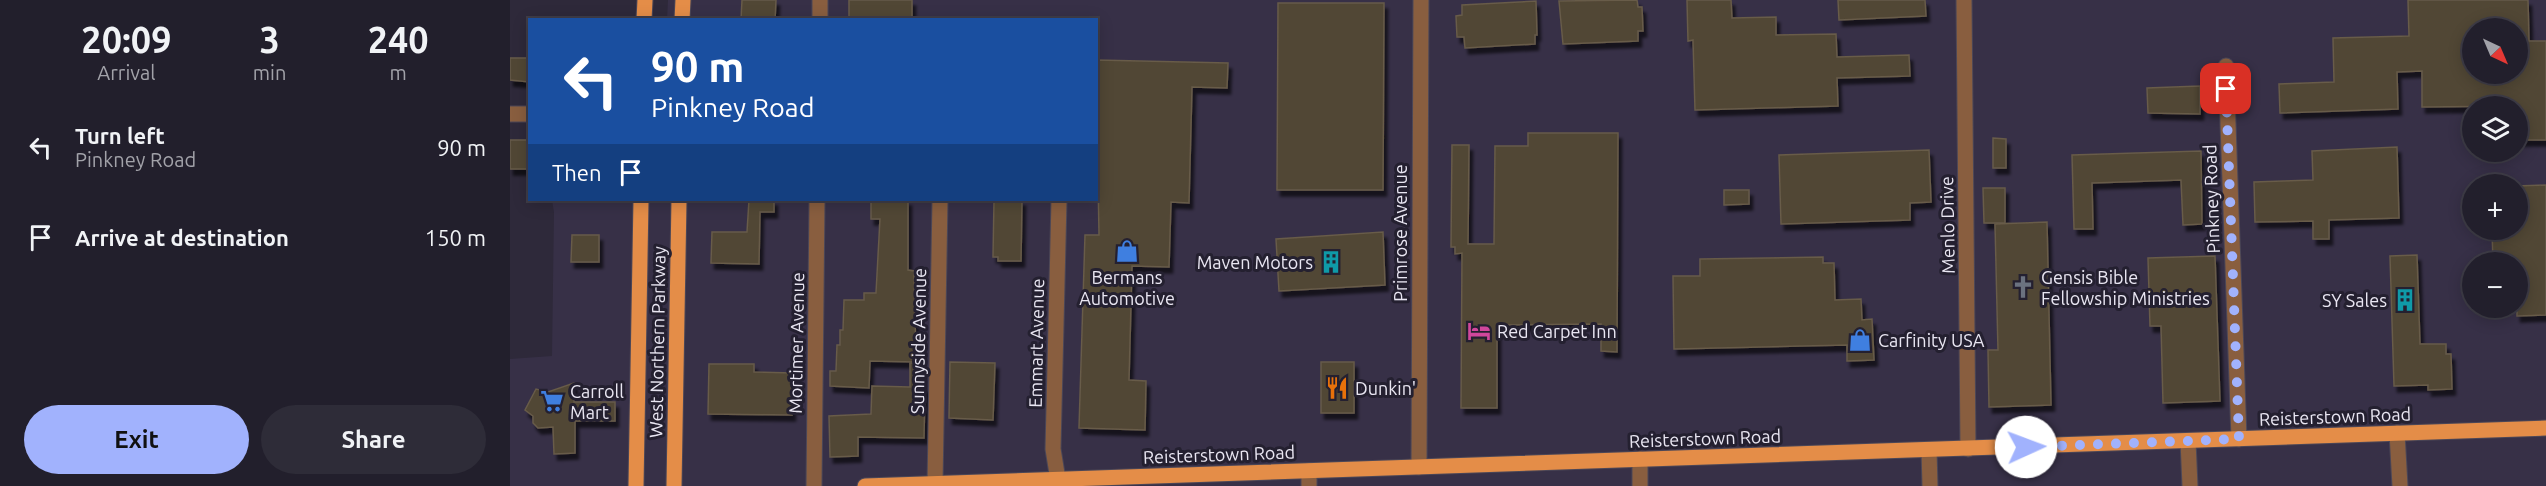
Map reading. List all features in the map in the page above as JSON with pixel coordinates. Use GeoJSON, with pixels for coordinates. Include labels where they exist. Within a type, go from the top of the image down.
{"type":"FeatureCollection","features":[{"type":"Feature","properties":{"kind":"main road"},"geometry":{"type":"LineString","coordinates":[[644,18],[645,0]]}},
{"type":"Feature","properties":{"kind":"main road"},"geometry":{"type":"LineString","coordinates":[[682,18],[683,0]]}},
{"type":"Feature","properties":{"kind":"main road","name":"West Northern Parkway"},"geometry":{"type":"LineString","coordinates":[[636,486],[641,201]]}},
{"type":"Feature","properties":{"kind":"main road","name":"West Northern Parkway"},"geometry":{"type":"LineString","coordinates":[[674,486],[679,201]]}},
{"type":"Feature","properties":{"kind":"main road","name":"Reisterstown Road"},"geometry":{"type":"LineString","coordinates":[[865,486],[1309,478],[1419,467],[2546,428]]}},
{"type":"Feature","properties":{"kind":"street"},"geometry":{"type":"LineString","coordinates":[[820,0],[820,18]]}},
{"type":"Feature","properties":{"kind":"street","name":"Primrose Avenue"},"geometry":{"type":"LineString","coordinates":[[1419,467],[1421,0]]}},
{"type":"Feature","properties":{"kind":"street","name":"Menlo Drive"},"geometry":{"type":"LineString","coordinates":[[1964,0],[1968,449]]}},
{"type":"Feature","properties":{"kind":"street","name":"Pinkney Road"},"geometry":{"type":"LineString","coordinates":[[2226,66],[2239,439]]}},
{"type":"Feature","properties":{"kind":"street"},"geometry":{"type":"LineString","coordinates":[[510,114],[528,114]]}},
{"type":"Feature","properties":{"kind":"street","name":"Mortimer Avenue"},"geometry":{"type":"LineString","coordinates":[[814,486],[818,201]]}},
{"type":"Feature","properties":{"kind":"street","name":"Sunnyside Avenue"},"geometry":{"type":"LineString","coordinates":[[934,484],[940,201]]}},
{"type":"Feature","properties":{"kind":"street","name":"Emmart Avenue"},"geometry":{"type":"LineString","coordinates":[[1059,201],[1053,449],[1059,482]]}},
{"type":"Feature","properties":{"kind":"street"},"geometry":{"type":"LineString","coordinates":[[2397,433],[2400,486]]}},
{"type":"Feature","properties":{"kind":"street"},"geometry":{"type":"LineString","coordinates":[[2188,441],[2190,486]]}},
{"type":"Feature","properties":{"kind":"street"},"geometry":{"type":"LineString","coordinates":[[1929,450],[1930,486]]}},
{"type":"Feature","properties":{"kind":"street"},"geometry":{"type":"LineString","coordinates":[[1640,459],[1640,486]]}},
{"type":"Feature","properties":{"kind":"shaded area"},"geometry":{"type":"Polygon","coordinates":[[[668,0],[2546,0],[2546,486],[510,486],[510,359],[552,356],[554,212],[552,201],[1098,201],[1098,18],[667,18],[668,0]]]}},
{"type":"Feature","properties":{"kind":"building"},"geometry":{"type":"Polygon","coordinates":[[[742,0],[776,0],[775,18],[741,18],[742,0]]]}},
{"type":"Feature","properties":{"kind":"building"},"geometry":{"type":"Polygon","coordinates":[[[849,0],[912,0],[912,18],[849,18],[849,0]]]}},
{"type":"Feature","properties":{"kind":"building"},"geometry":{"type":"Polygon","coordinates":[[[1637,0],[1638,7],[1642,7],[1643,31],[1638,31],[1638,41],[1563,44],[1559,1],[1637,0]]]}},
{"type":"Feature","properties":{"kind":"building"},"geometry":{"type":"Polygon","coordinates":[[[1687,0],[1731,0],[1732,18],[1776,17],[1776,35],[1836,34],[1837,57],[1909,55],[1910,76],[1837,78],[1838,106],[1695,110],[1693,40],[1688,41],[1687,0]]]}},
{"type":"Feature","properties":{"kind":"building"},"geometry":{"type":"Polygon","coordinates":[[[1838,0],[1925,0],[1926,16],[1839,20],[1838,0]]]}},
{"type":"Feature","properties":{"kind":"building"},"geometry":{"type":"Polygon","coordinates":[[[2408,0],[2528,0],[2529,41],[2546,41],[2546,140],[2528,140],[2528,96],[2462,96],[2462,107],[2422,107],[2422,71],[2397,72],[2398,109],[2280,113],[2279,84],[2334,82],[2333,38],[2409,36],[2408,0]]]}},
{"type":"Feature","properties":{"kind":"building"},"geometry":{"type":"Polygon","coordinates":[[[1536,1],[1535,44],[1465,48],[1464,37],[1457,37],[1456,16],[1462,15],[1462,5],[1536,1]]]}},
{"type":"Feature","properties":{"kind":"building"},"geometry":{"type":"Polygon","coordinates":[[[1278,3],[1384,3],[1383,190],[1277,190],[1278,3]]]}},
{"type":"Feature","properties":{"kind":"building"},"geometry":{"type":"Polygon","coordinates":[[[510,58],[528,58],[528,82],[510,80],[510,58]]]}},
{"type":"Feature","properties":{"kind":"building","name":"Bermans Automotive"},"geometry":{"type":"Polygon","coordinates":[[[1098,60],[1228,63],[1227,88],[1192,87],[1189,203],[1171,202],[1169,267],[1132,266],[1129,380],[1146,381],[1145,430],[1079,428],[1085,235],[1099,235],[1098,60]]]}},
{"type":"Feature","properties":{"kind":"building"},"geometry":{"type":"Polygon","coordinates":[[[2200,86],[2200,114],[2148,113],[2147,88],[2200,86]]]}},
{"type":"Feature","properties":{"kind":"building"},"geometry":{"type":"Polygon","coordinates":[[[1528,133],[1618,133],[1617,352],[1601,351],[1601,324],[1497,325],[1497,408],[1461,408],[1462,253],[1455,254],[1455,247],[1451,247],[1452,145],[1469,145],[1468,244],[1494,244],[1495,146],[1528,146],[1528,133]]]}},
{"type":"Feature","properties":{"kind":"building"},"geometry":{"type":"Polygon","coordinates":[[[1993,138],[2006,139],[2006,168],[1993,168],[1993,138]]]}},
{"type":"Feature","properties":{"kind":"building"},"geometry":{"type":"Polygon","coordinates":[[[510,140],[528,140],[528,169],[510,169],[510,140]]]}},
{"type":"Feature","properties":{"kind":"building"},"geometry":{"type":"Polygon","coordinates":[[[2397,147],[2399,218],[2329,220],[2329,239],[2313,239],[2313,221],[2255,222],[2254,182],[2313,180],[2312,151],[2397,147]]]}},
{"type":"Feature","properties":{"kind":"building"},"geometry":{"type":"Polygon","coordinates":[[[1929,150],[1931,202],[1910,203],[1910,220],[1781,224],[1779,155],[1929,150]]]}},
{"type":"Feature","properties":{"kind":"building"},"geometry":{"type":"Polygon","coordinates":[[[2201,151],[2202,224],[2183,225],[2181,180],[2092,183],[2093,229],[2074,229],[2072,155],[2201,151]]]}},
{"type":"Feature","properties":{"kind":"building"},"geometry":{"type":"Polygon","coordinates":[[[2546,185],[2546,315],[2528,316],[2528,252],[2493,252],[2492,240],[2528,240],[2528,186],[2546,185]]]}},
{"type":"Feature","properties":{"kind":"building"},"geometry":{"type":"Polygon","coordinates":[[[1983,188],[2005,188],[2005,223],[1984,223],[1983,188]]]}},
{"type":"Feature","properties":{"kind":"building"},"geometry":{"type":"Polygon","coordinates":[[[1724,190],[1749,190],[1749,204],[1724,205],[1724,190]]]}},
{"type":"Feature","properties":{"kind":"building"},"geometry":{"type":"Polygon","coordinates":[[[749,201],[774,201],[774,212],[760,212],[759,264],[711,263],[712,232],[747,232],[749,201]]]}},
{"type":"Feature","properties":{"kind":"building"},"geometry":{"type":"Polygon","coordinates":[[[871,201],[908,201],[908,270],[914,271],[916,362],[870,361],[869,388],[830,386],[830,371],[836,371],[837,345],[840,345],[840,330],[843,330],[844,300],[864,300],[864,293],[876,293],[880,219],[871,219],[871,201]]]}},
{"type":"Feature","properties":{"kind":"building"},"geometry":{"type":"Polygon","coordinates":[[[994,201],[1022,201],[1021,261],[998,261],[998,257],[993,257],[994,201]]]}},
{"type":"Feature","properties":{"kind":"building","name":"Gensis Bible Fellowship Ministries"},"geometry":{"type":"Polygon","coordinates":[[[2047,222],[2051,405],[1989,407],[1988,350],[1998,350],[1995,224],[2047,222]]]}},
{"type":"Feature","properties":{"kind":"building","name":"Maven Motors"},"geometry":{"type":"Polygon","coordinates":[[[1383,232],[1385,285],[1279,291],[1276,239],[1383,232]]]}},
{"type":"Feature","properties":{"kind":"building"},"geometry":{"type":"Polygon","coordinates":[[[572,235],[599,235],[599,262],[571,262],[572,235]]]}},
{"type":"Feature","properties":{"kind":"building","name":"SY Sales"},"geometry":{"type":"Polygon","coordinates":[[[2417,255],[2420,344],[2446,344],[2446,354],[2451,354],[2452,389],[2428,390],[2428,385],[2394,386],[2390,256],[2417,255]]]}},
{"type":"Feature","properties":{"kind":"building","name":"Gensis Bible Fellowship Ministries"},"geometry":{"type":"Polygon","coordinates":[[[2215,256],[2220,401],[2163,403],[2161,326],[2150,326],[2148,258],[2215,256]]]}},
{"type":"Feature","properties":{"kind":"building"},"geometry":{"type":"Polygon","coordinates":[[[1823,257],[1823,263],[1834,263],[1835,300],[1861,299],[1862,320],[1872,319],[1874,360],[1847,361],[1847,345],[1674,349],[1673,276],[1700,276],[1700,259],[1823,257]]]}},
{"type":"Feature","properties":{"kind":"building"},"geometry":{"type":"Polygon","coordinates":[[[950,362],[995,363],[993,420],[949,418],[950,362]]]}},
{"type":"Feature","properties":{"kind":"building","name":"Dunkin'"},"geometry":{"type":"Polygon","coordinates":[[[1321,362],[1354,362],[1354,413],[1321,413],[1321,362]]]}},
{"type":"Feature","properties":{"kind":"building"},"geometry":{"type":"Polygon","coordinates":[[[910,363],[922,363],[922,387],[925,387],[924,438],[858,437],[858,456],[830,457],[829,416],[871,414],[872,386],[910,387],[910,363]]]}},
{"type":"Feature","properties":{"kind":"building"},"geometry":{"type":"Polygon","coordinates":[[[709,364],[754,364],[754,372],[792,373],[792,415],[708,414],[709,364]]]}},
{"type":"Feature","properties":{"kind":"building"},"geometry":{"type":"Polygon","coordinates":[[[574,383],[574,402],[615,402],[615,421],[575,421],[575,453],[554,454],[553,427],[538,428],[533,423],[533,416],[525,410],[536,389],[548,392],[574,383]]]}},
{"type":"Feature","properties":{"kind":"place","name":"Bermans Automotive"},"geometry":{"type":"Point","coordinates":[1127,251]}},
{"type":"Feature","properties":{"kind":"place","name":"Maven Motors"},"geometry":{"type":"Point","coordinates":[1331,262]}},
{"type":"Feature","properties":{"kind":"place","name":"Gensis Bible Fellowship Ministries"},"geometry":{"type":"Point","coordinates":[2023,287]}},
{"type":"Feature","properties":{"kind":"place","name":"SY Sales"},"geometry":{"type":"Point","coordinates":[2405,300]}},
{"type":"Feature","properties":{"kind":"place","name":"Red Carpet Inn"},"geometry":{"type":"Point","coordinates":[1479,331]}},
{"type":"Feature","properties":{"kind":"place","name":"Carfinity USA"},"geometry":{"type":"Point","coordinates":[1860,340]}},
{"type":"Feature","properties":{"kind":"place","name":"Dunkin'"},"geometry":{"type":"Point","coordinates":[1337,388]}},
{"type":"Feature","properties":{"kind":"place","name":"Carroll Mart"},"geometry":{"type":"Point","coordinates":[552,401]}},
{"type":"Feature","properties":{"kind":"route"},"geometry":{"type":"LineString","coordinates":[[2026,447],[2239,439],[2226,89]]}}]}
